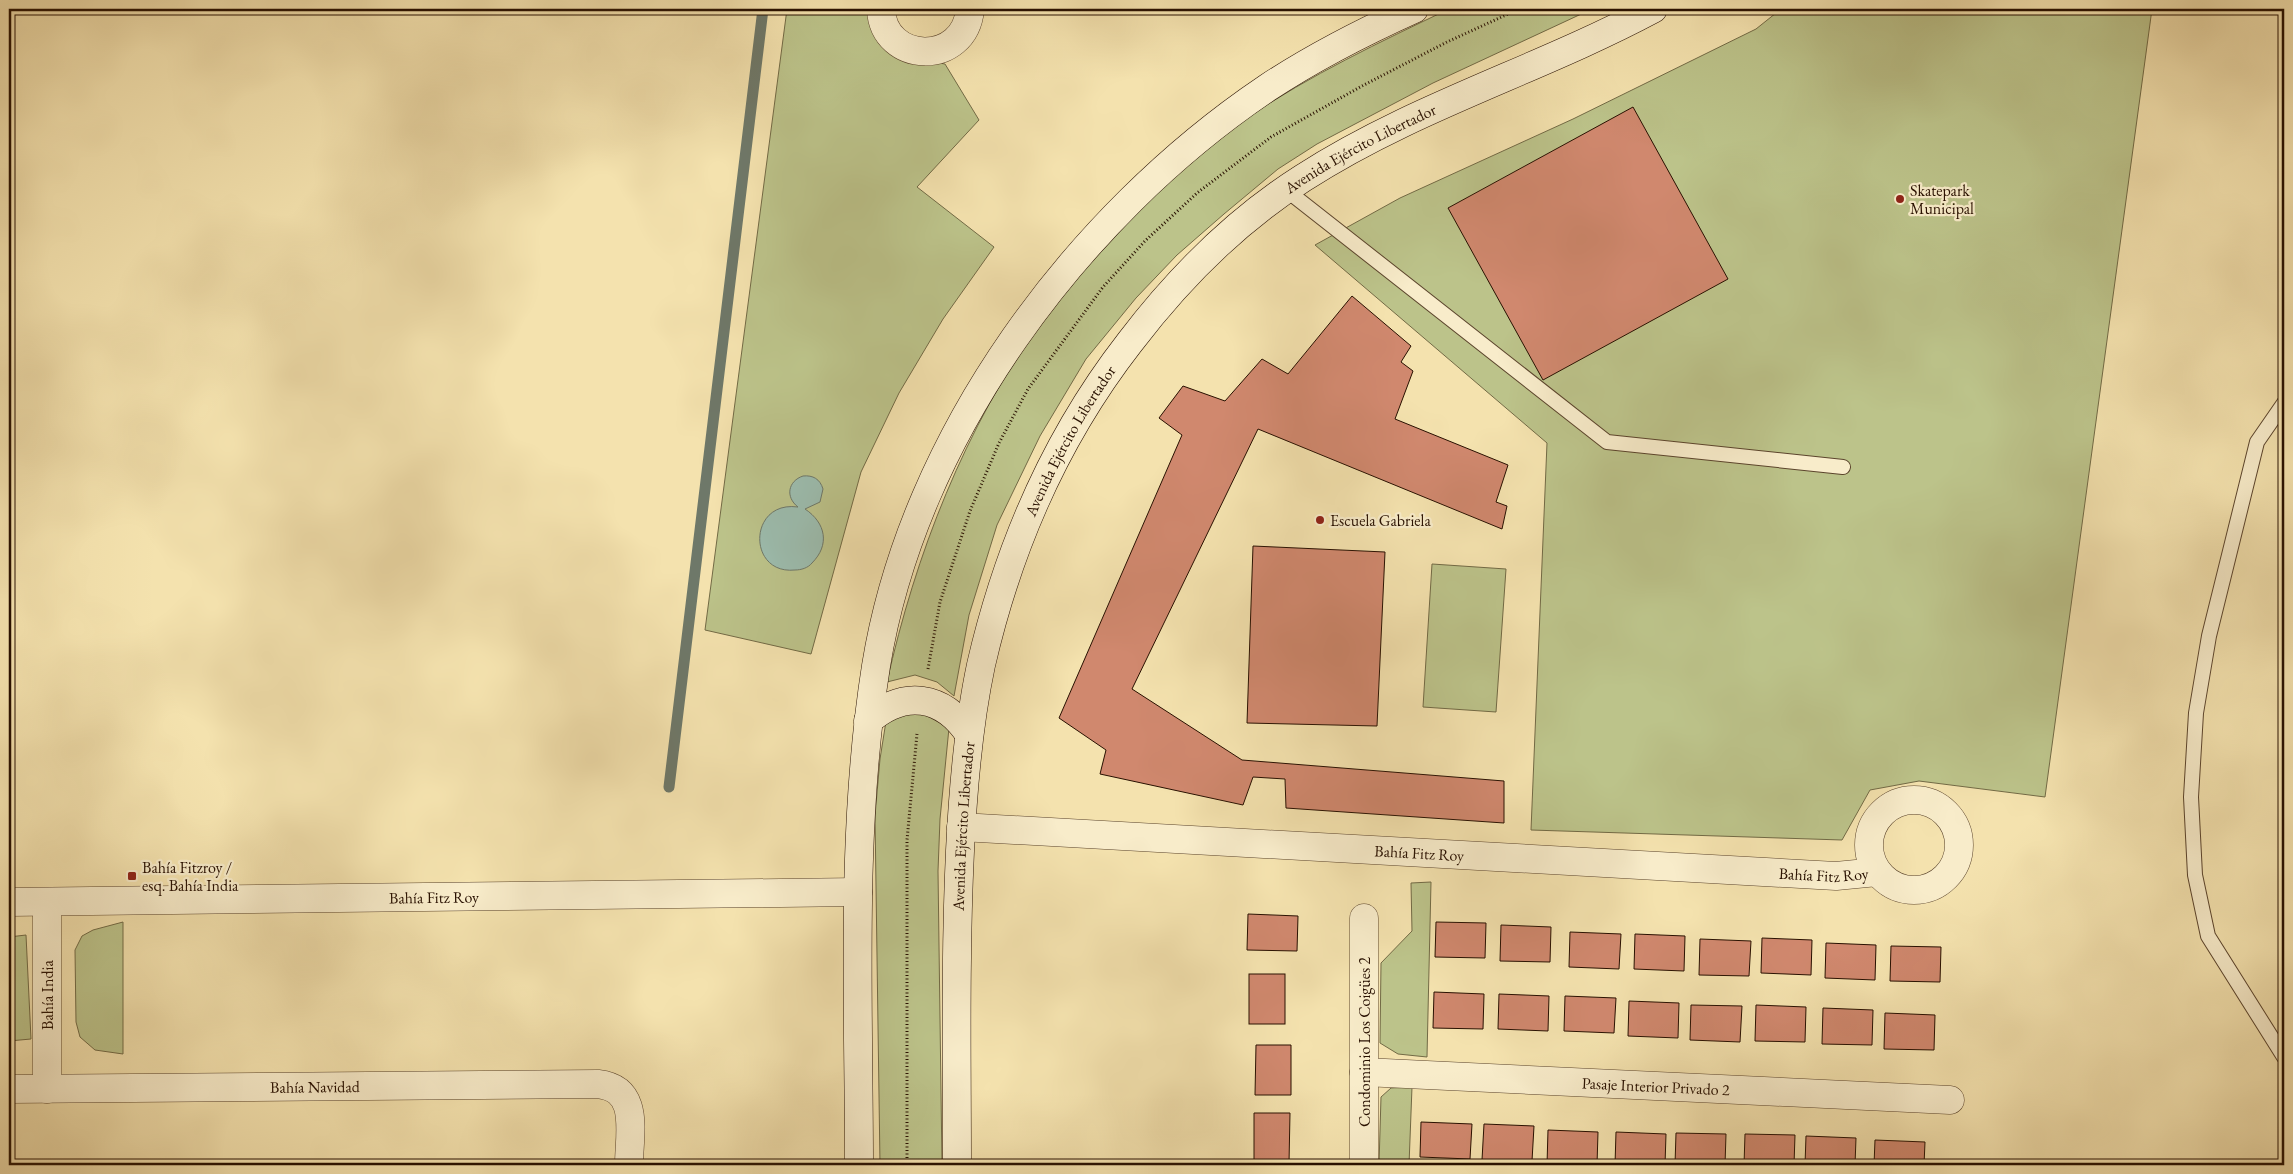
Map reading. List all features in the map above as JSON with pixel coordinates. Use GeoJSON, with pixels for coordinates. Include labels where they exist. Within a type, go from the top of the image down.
{"type":"FeatureCollection","features":[{"type":"Feature","properties":{"kind":"street"},"geometry":{"type":"LineString","coordinates":[[880,9],[881,17],[888,33],[900,44],[916,51],[933,52],[949,46],[962,35],[969,19],[970,9]]}},
{"type":"Feature","properties":{"kind":"street"},"geometry":{"type":"LineString","coordinates":[[859,1165],[858,892],[861,806],[868,721],[877,662],[888,611],[903,560],[921,512],[946,455],[976,400],[1044,297],[1086,247],[1130,200],[1178,156],[1268,88],[1316,58],[1366,31],[1414,9]]}},
{"type":"Feature","properties":{"kind":"street","name":"Avenida Ejército Libertador"},"geometry":{"type":"LineString","coordinates":[[957,1165],[957,954],[962,827],[970,734],[981,668],[998,602],[1016,547],[1045,478],[1076,420],[1112,366],[1144,324],[1179,284],[1217,246],[1285,189],[1375,136],[1421,113],[1597,36],[1653,9]]}},
{"type":"Feature","properties":{"kind":"street"},"geometry":{"type":"LineString","coordinates":[[868,721],[880,711],[893,704],[922,700],[936,704],[950,712],[970,734]]}},
{"type":"Feature","properties":{"kind":"street","name":"Bahía Fitz Roy"},"geometry":{"type":"LineString","coordinates":[[962,827],[1836,876],[1877,872]]}},
{"type":"Feature","properties":{"kind":"street","name":"Bahía Fitz Roy"},"geometry":{"type":"LineString","coordinates":[[9,902],[858,892]]}},
{"type":"Feature","properties":{"kind":"street","name":"Bahía India"},"geometry":{"type":"LineString","coordinates":[[47,902],[48,1089]]}},
{"type":"Feature","properties":{"kind":"street","name":"Condominio Los Coigües 2"},"geometry":{"type":"LineString","coordinates":[[1364,918],[1364,1165]]}},
{"type":"Feature","properties":{"kind":"street","name":"Pasaje Interior Privado 2"},"geometry":{"type":"LineString","coordinates":[[1364,1072],[1950,1100]]}},
{"type":"Feature","properties":{"kind":"street","name":"Bahía Navidad"},"geometry":{"type":"LineString","coordinates":[[9,1089],[610,1085],[620,1091],[629,1107],[630,1165]]}},
{"type":"Feature","properties":{"kind":"lane"},"geometry":{"type":"LineString","coordinates":[[1285,189],[1607,442],[1843,467]]}},
{"type":"Feature","properties":{"kind":"lane"},"geometry":{"type":"LineString","coordinates":[[2284,403],[2257,442],[2209,636],[2196,713],[2191,798],[2195,875],[2208,936],[2284,1057]]}},
{"type":"Feature","properties":{"kind":"path"},"geometry":{"type":"LineString","coordinates":[[907,1165],[907,840],[918,722],[940,602],[970,511],[999,443],[1028,388],[1102,288],[1145,241],[1197,194],[1271,137],[1447,42],[1519,9]]}},
{"type":"Feature","properties":{"kind":"green space"},"geometry":{"type":"Polygon","coordinates":[[[787,9],[870,9],[917,59],[945,64],[979,120],[917,187],[994,247],[943,319],[899,393],[861,472],[811,654],[705,630],[787,9]]]}},
{"type":"Feature","properties":{"kind":"green space"},"geometry":{"type":"Polygon","coordinates":[[[1449,9],[1592,9],[1433,83],[1317,144],[1278,169],[1177,255],[1136,298],[1086,359],[1040,436],[997,525],[969,615],[954,696],[937,682],[915,675],[887,682],[912,587],[928,540],[967,448],[989,404],[1014,361],[1042,321],[1076,279],[1160,190],[1193,159],[1229,131],[1271,102],[1320,73],[1449,9]]]}},
{"type":"Feature","properties":{"kind":"green space"},"geometry":{"type":"Polygon","coordinates":[[[1781,9],[2152,9],[2045,797],[1919,781],[1870,790],[1842,840],[1531,830],[1547,443],[1315,245],[1400,198],[1573,119],[1756,29],[1781,9]]]}},
{"type":"Feature","properties":{"kind":"green space"},"geometry":{"type":"Polygon","coordinates":[[[1432,564],[1506,569],[1496,712],[1423,707],[1432,564]]]}},
{"type":"Feature","properties":{"kind":"green space"},"geometry":{"type":"Polygon","coordinates":[[[911,707],[949,728],[940,819],[938,871],[942,1165],[880,1165],[875,816],[880,759],[887,715],[911,707]]]}},
{"type":"Feature","properties":{"kind":"green space"},"geometry":{"type":"Polygon","coordinates":[[[1431,882],[1427,1057],[1398,1054],[1380,1043],[1381,963],[1412,931],[1411,883],[1431,882]]]}},
{"type":"Feature","properties":{"kind":"green space"},"geometry":{"type":"Polygon","coordinates":[[[123,922],[123,1054],[95,1050],[80,1037],[76,1022],[75,950],[82,936],[93,930],[123,922]]]}},
{"type":"Feature","properties":{"kind":"green space"},"geometry":{"type":"Polygon","coordinates":[[[26,935],[31,1039],[9,1041],[9,937],[26,935]]]}},
{"type":"Feature","properties":{"kind":"green space"},"geometry":{"type":"Polygon","coordinates":[[[1412,1087],[1409,1165],[1379,1165],[1381,1097],[1391,1088],[1412,1087]]]}},
{"type":"Feature","properties":{"kind":"shaded area"},"geometry":{"type":"Polygon","coordinates":[[[803,476],[816,478],[823,489],[820,502],[805,509],[821,527],[823,542],[818,556],[810,565],[795,570],[779,568],[768,561],[762,550],[760,538],[762,525],[770,515],[782,508],[798,507],[791,499],[790,490],[791,485],[803,476]]]}},
{"type":"Feature","properties":{"kind":"building"},"geometry":{"type":"Polygon","coordinates":[[[1633,107],[1728,279],[1543,380],[1448,208],[1633,107]]]}},
{"type":"Feature","properties":{"kind":"building"},"geometry":{"type":"Polygon","coordinates":[[[1352,296],[1411,346],[1401,362],[1413,371],[1395,419],[1508,465],[1496,502],[1507,506],[1502,529],[1258,429],[1132,689],[1242,760],[1504,781],[1504,823],[1286,808],[1285,779],[1253,777],[1243,805],[1100,774],[1106,750],[1059,718],[1182,435],[1159,418],[1183,386],[1225,401],[1262,359],[1288,374],[1352,296]]]}},
{"type":"Feature","properties":{"kind":"building"},"geometry":{"type":"Polygon","coordinates":[[[1253,546],[1385,552],[1377,726],[1247,723],[1253,546]]]}},
{"type":"Feature","properties":{"kind":"building"},"geometry":{"type":"Polygon","coordinates":[[[1248,914],[1298,916],[1297,951],[1247,950],[1248,914]]]}},
{"type":"Feature","properties":{"kind":"building"},"geometry":{"type":"Polygon","coordinates":[[[1436,922],[1486,923],[1485,958],[1435,957],[1436,922]]]}},
{"type":"Feature","properties":{"kind":"building"},"geometry":{"type":"Polygon","coordinates":[[[1501,925],[1551,927],[1550,962],[1500,961],[1501,925]]]}},
{"type":"Feature","properties":{"kind":"building"},"geometry":{"type":"Polygon","coordinates":[[[1570,932],[1621,934],[1619,969],[1569,967],[1570,932]]]}},
{"type":"Feature","properties":{"kind":"building"},"geometry":{"type":"Polygon","coordinates":[[[1635,934],[1685,936],[1684,971],[1634,969],[1635,934]]]}},
{"type":"Feature","properties":{"kind":"building"},"geometry":{"type":"Polygon","coordinates":[[[1762,938],[1812,940],[1811,975],[1761,973],[1762,938]]]}},
{"type":"Feature","properties":{"kind":"building"},"geometry":{"type":"Polygon","coordinates":[[[1700,939],[1751,941],[1749,976],[1699,975],[1700,939]]]}},
{"type":"Feature","properties":{"kind":"building"},"geometry":{"type":"Polygon","coordinates":[[[1826,943],[1876,945],[1875,980],[1825,978],[1826,943]]]}},
{"type":"Feature","properties":{"kind":"building"},"geometry":{"type":"Polygon","coordinates":[[[1891,946],[1941,947],[1940,982],[1890,981],[1891,946]]]}},
{"type":"Feature","properties":{"kind":"building"},"geometry":{"type":"Polygon","coordinates":[[[1249,974],[1285,974],[1285,1024],[1249,1024],[1249,974]]]}},
{"type":"Feature","properties":{"kind":"building"},"geometry":{"type":"Polygon","coordinates":[[[1434,992],[1484,994],[1483,1029],[1433,1028],[1434,992]]]}},
{"type":"Feature","properties":{"kind":"building"},"geometry":{"type":"Polygon","coordinates":[[[1499,994],[1549,996],[1548,1031],[1498,1029],[1499,994]]]}},
{"type":"Feature","properties":{"kind":"building"},"geometry":{"type":"Polygon","coordinates":[[[1565,996],[1616,998],[1614,1033],[1564,1031],[1565,996]]]}},
{"type":"Feature","properties":{"kind":"building"},"geometry":{"type":"Polygon","coordinates":[[[1629,1001],[1679,1003],[1678,1038],[1628,1036],[1629,1001]]]}},
{"type":"Feature","properties":{"kind":"building"},"geometry":{"type":"Polygon","coordinates":[[[1691,1005],[1742,1006],[1740,1042],[1690,1040],[1691,1005]]]}},
{"type":"Feature","properties":{"kind":"building"},"geometry":{"type":"Polygon","coordinates":[[[1756,1005],[1806,1007],[1805,1042],[1755,1041],[1756,1005]]]}},
{"type":"Feature","properties":{"kind":"building"},"geometry":{"type":"Polygon","coordinates":[[[1823,1008],[1873,1010],[1872,1045],[1822,1044],[1823,1008]]]}},
{"type":"Feature","properties":{"kind":"building"},"geometry":{"type":"Polygon","coordinates":[[[1885,1013],[1935,1015],[1934,1050],[1884,1049],[1885,1013]]]}},
{"type":"Feature","properties":{"kind":"building"},"geometry":{"type":"Polygon","coordinates":[[[1256,1045],[1291,1045],[1291,1095],[1255,1095],[1256,1045]]]}},
{"type":"Feature","properties":{"kind":"building"},"geometry":{"type":"Polygon","coordinates":[[[1254,1113],[1290,1113],[1289,1163],[1254,1163],[1254,1113]]]}},
{"type":"Feature","properties":{"kind":"building"},"geometry":{"type":"Polygon","coordinates":[[[1421,1122],[1472,1124],[1470,1159],[1420,1157],[1421,1122]]]}},
{"type":"Feature","properties":{"kind":"building"},"geometry":{"type":"Polygon","coordinates":[[[1484,1124],[1534,1126],[1532,1161],[1482,1160],[1484,1124]]]}},
{"type":"Feature","properties":{"kind":"building"},"geometry":{"type":"Polygon","coordinates":[[[1548,1130],[1598,1132],[1597,1165],[1547,1165],[1548,1130]]]}},
{"type":"Feature","properties":{"kind":"building"},"geometry":{"type":"Polygon","coordinates":[[[1616,1132],[1666,1134],[1665,1165],[1615,1165],[1616,1132]]]}},
{"type":"Feature","properties":{"kind":"building"},"geometry":{"type":"Polygon","coordinates":[[[1676,1133],[1726,1134],[1725,1165],[1675,1165],[1676,1133]]]}},
{"type":"Feature","properties":{"kind":"building"},"geometry":{"type":"Polygon","coordinates":[[[1745,1134],[1795,1135],[1794,1165],[1744,1165],[1745,1134]]]}},
{"type":"Feature","properties":{"kind":"building"},"geometry":{"type":"Polygon","coordinates":[[[1806,1136],[1856,1138],[1855,1165],[1805,1165],[1806,1136]]]}},
{"type":"Feature","properties":{"kind":"building"},"geometry":{"type":"Polygon","coordinates":[[[1875,1140],[1925,1142],[1924,1165],[1874,1165],[1875,1140]]]}},
{"type":"Feature","properties":{"kind":"waterway"},"geometry":{"type":"LineString","coordinates":[[669,787],[763,9]]}},
{"type":"Feature","properties":{"kind":"place","name":"Skatepark Municipal"},"geometry":{"type":"Point","coordinates":[1900,199]}},
{"type":"Feature","properties":{"kind":"place","name":"Escuela Gabriela"},"geometry":{"type":"Point","coordinates":[1320,520]}},
{"type":"Feature","properties":{"kind":"place","name":"Bahía Fitzroy / esq. Bahía India"},"geometry":{"type":"Point","coordinates":[132,876]}}]}
